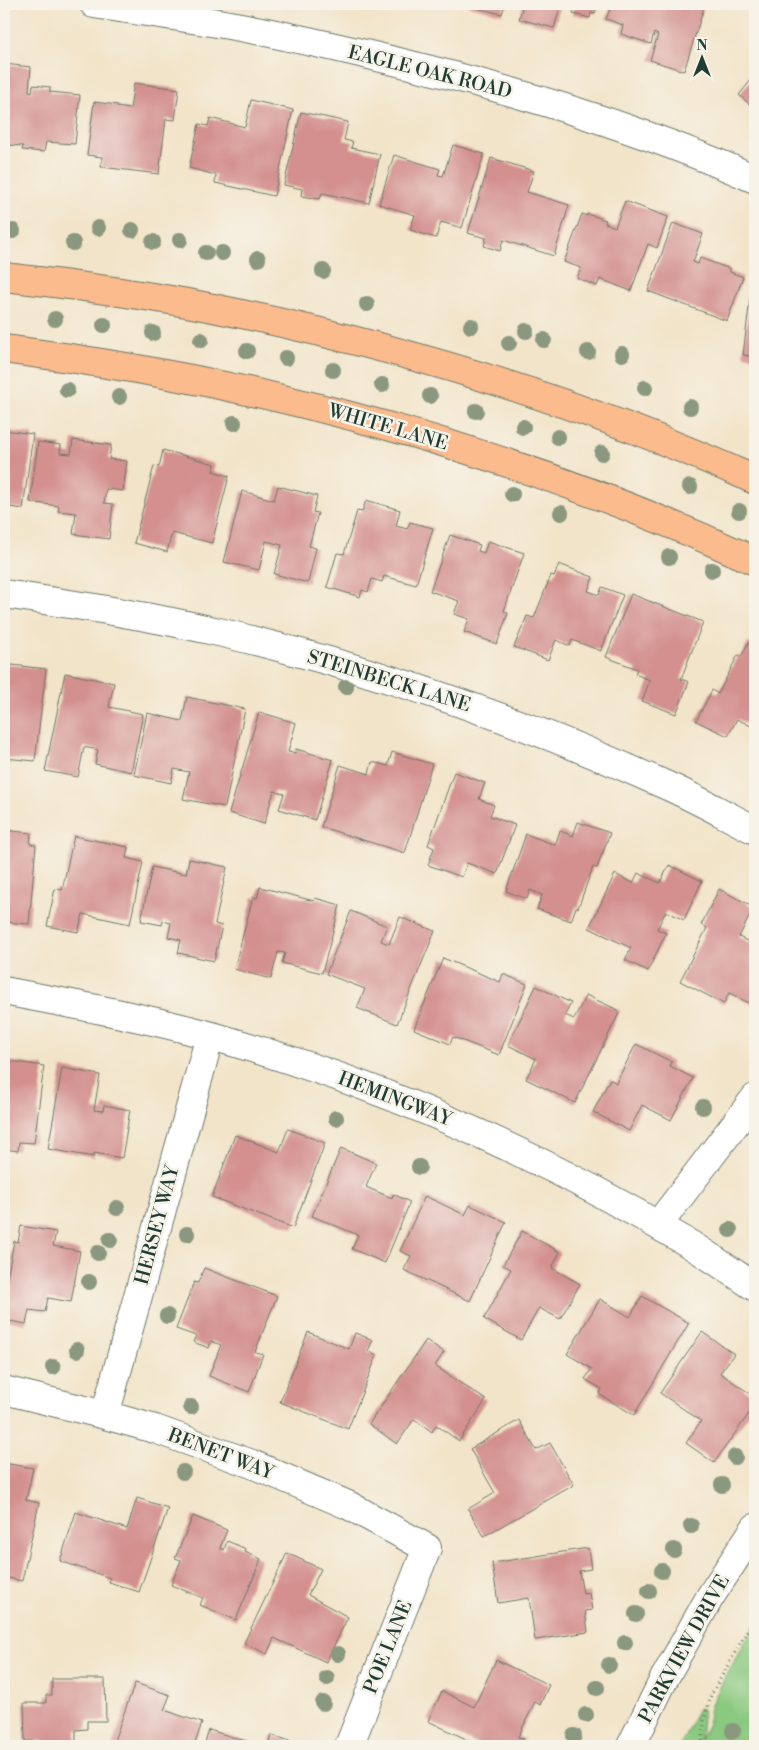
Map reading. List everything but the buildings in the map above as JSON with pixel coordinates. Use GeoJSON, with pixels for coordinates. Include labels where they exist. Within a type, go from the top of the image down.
{"type":"FeatureCollection","features":[{"type":"Feature","properties":{"kind":"main road"},"geometry":{"type":"LineString","coordinates":[[4,277],[81,286],[213,308],[343,338],[472,374],[599,416],[755,480]]}},
{"type":"Feature","properties":{"kind":"main road","name":"WHITE LANE"},"geometry":{"type":"LineString","coordinates":[[4,349],[53,355],[185,377],[316,406],[444,442],[571,485],[696,534],[755,561]]}},
{"type":"Feature","properties":{"kind":"street","name":"EAGLE OAK ROAD"},"geometry":{"type":"LineString","coordinates":[[94,4],[218,13],[265,32],[412,65],[509,91],[699,154],[755,179]]}},
{"type":"Feature","properties":{"kind":"street","name":"STEINBECK LANE"},"geometry":{"type":"LineString","coordinates":[[4,594],[105,609],[212,631],[337,663],[450,699],[562,741],[671,788],[755,830]]}},
{"type":"Feature","properties":{"kind":"street","name":"HEMINGWAY"},"geometry":{"type":"LineString","coordinates":[[4,991],[101,1009],[210,1036],[273,1054],[366,1086],[457,1123],[576,1180],[658,1225],[755,1287]]}},
{"type":"Feature","properties":{"kind":"street","name":"HERSEY WAY"},"geometry":{"type":"LineString","coordinates":[[105,1414],[210,1036]]}},
{"type":"Feature","properties":{"kind":"street"},"geometry":{"type":"LineString","coordinates":[[658,1225],[755,1098]]}},
{"type":"Feature","properties":{"kind":"street","name":"BENET WAY"},"geometry":{"type":"LineString","coordinates":[[4,1390],[105,1414],[155,1429],[252,1464],[348,1505],[426,1548]]}},
{"type":"Feature","properties":{"kind":"street","name":"PARKVIEW DRIVE"},"geometry":{"type":"LineString","coordinates":[[631,1746],[665,1676],[705,1605],[755,1528]]}},
{"type":"Feature","properties":{"kind":"street","name":"POE LANE"},"geometry":{"type":"LineString","coordinates":[[348,1746],[426,1548]]}},
{"type":"Feature","properties":{"kind":"path"},"geometry":{"type":"LineString","coordinates":[[702,1746],[704,1721],[710,1695],[755,1617]]}},
{"type":"Feature","properties":{"kind":"green space"},"geometry":{"type":"Polygon","coordinates":[[[755,1625],[755,1746],[680,1746],[698,1708],[703,1709],[700,1740],[708,1723],[710,1707],[755,1625]]]}}]}
